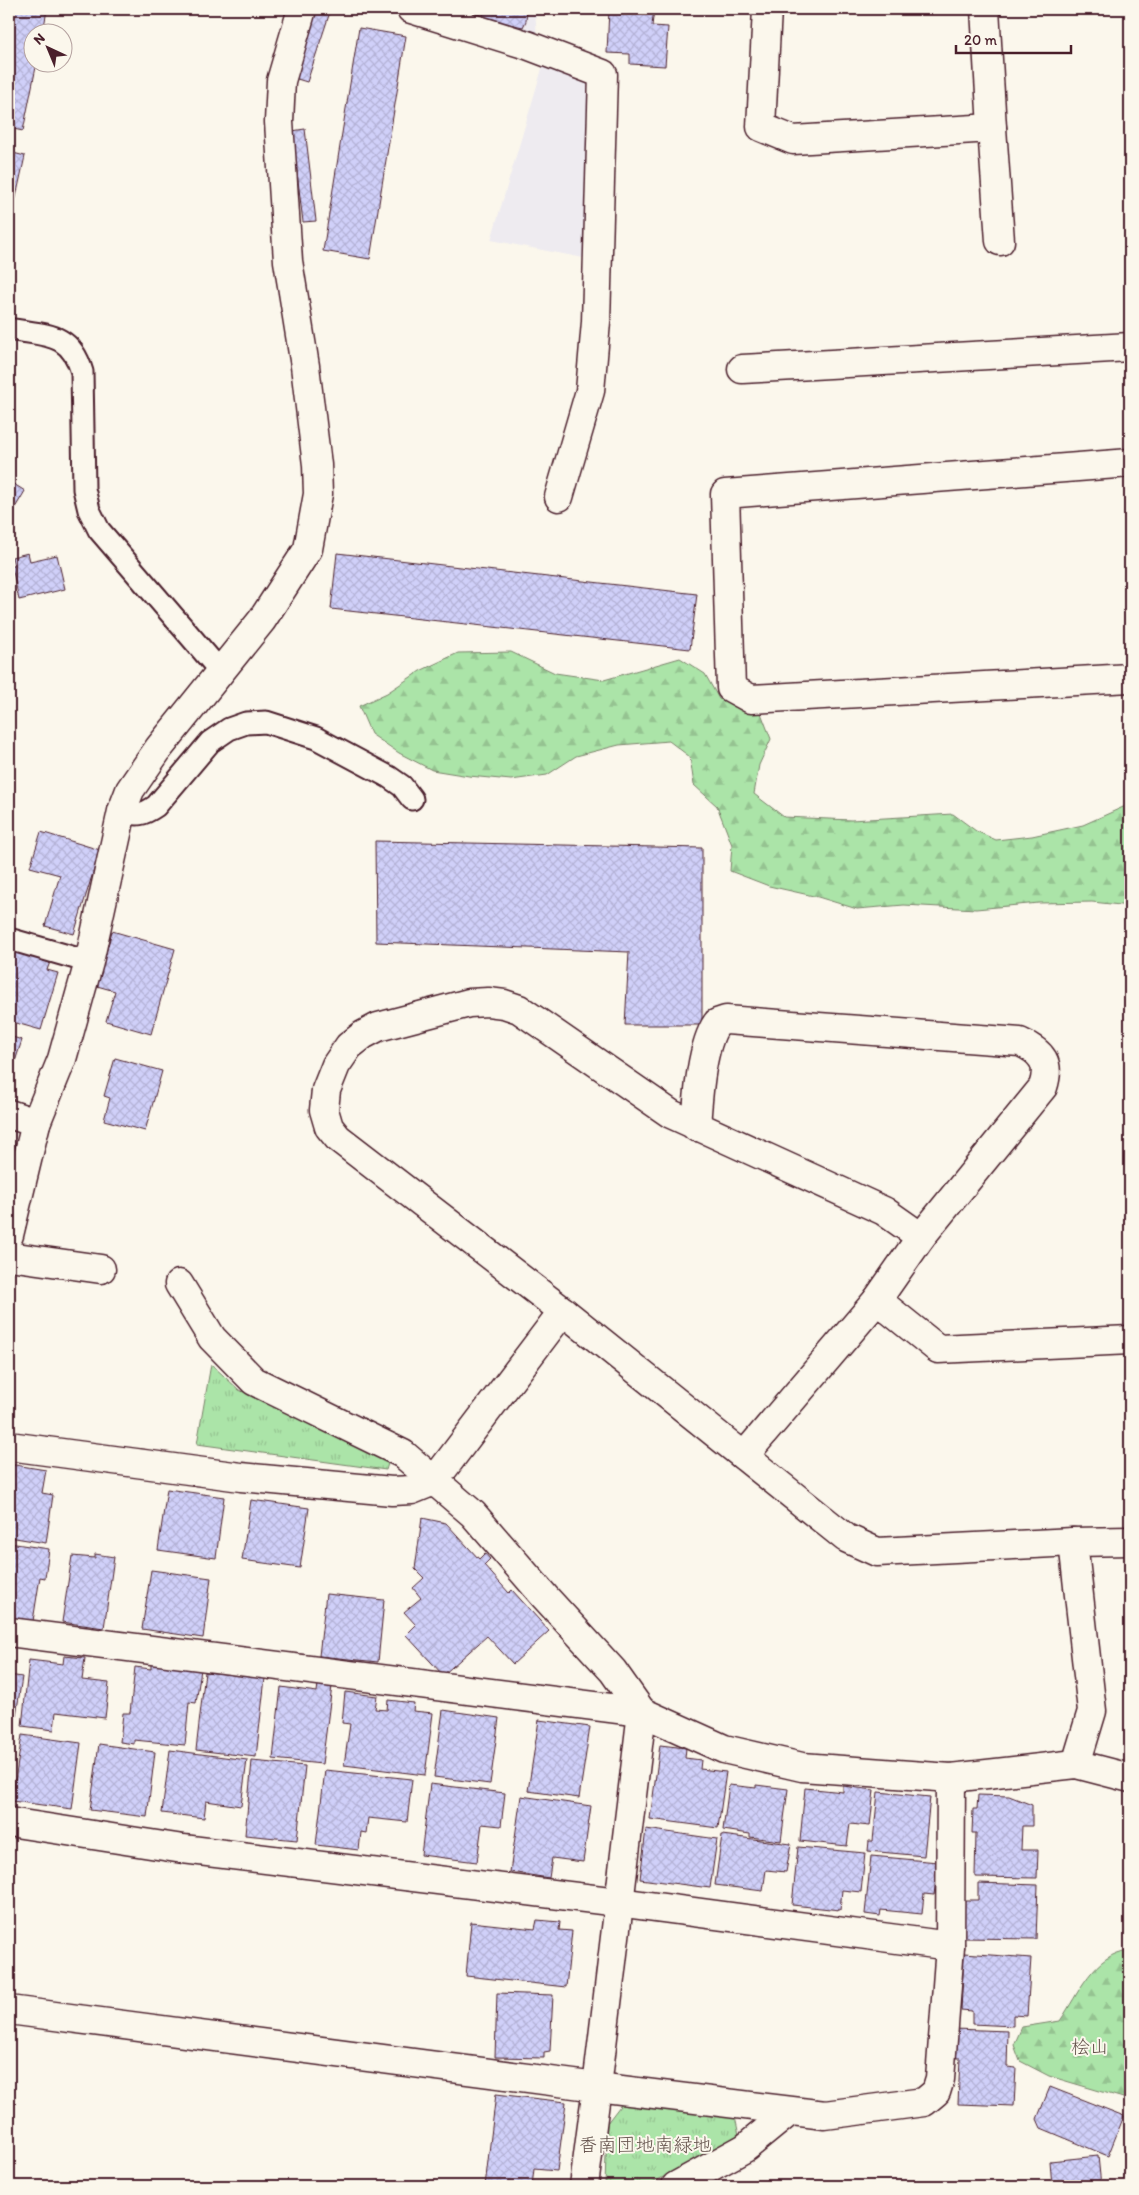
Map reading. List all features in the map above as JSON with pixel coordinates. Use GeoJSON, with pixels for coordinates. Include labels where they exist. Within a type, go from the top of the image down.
{"type":"FeatureCollection","features":[{"type":"Feature","properties":{"kind":"street"},"geometry":{"type":"LineString","coordinates":[[9,1236],[36,1123],[62,1059],[89,962],[122,811],[130,790],[159,748],[262,620],[308,549],[318,494],[317,464],[305,366],[288,261],[279,122],[280,81],[302,9]]}},
{"type":"Feature","properties":{"kind":"street"},"geometry":{"type":"LineString","coordinates":[[411,9],[527,45],[603,74],[596,322],[590,391],[560,497]]}},
{"type":"Feature","properties":{"kind":"street"},"geometry":{"type":"LineString","coordinates":[[767,9],[761,127],[793,140],[992,128]]}},
{"type":"Feature","properties":{"kind":"street"},"geometry":{"type":"LineString","coordinates":[[985,9],[1000,241]]}},
{"type":"Feature","properties":{"kind":"street"},"geometry":{"type":"LineString","coordinates":[[742,369],[1130,347]]}},
{"type":"Feature","properties":{"kind":"street"},"geometry":{"type":"LineString","coordinates":[[1130,463],[725,494],[731,688],[751,698],[1130,678]]}},
{"type":"Feature","properties":{"kind":"street"},"geometry":{"type":"LineString","coordinates":[[921,1237],[884,1211],[671,1114],[519,1010],[504,1004],[488,1002],[470,1003],[378,1027],[349,1046],[336,1065],[326,1090],[324,1110],[329,1127],[338,1138],[563,1311],[846,1538],[877,1552],[1130,1541]]}},
{"type":"Feature","properties":{"kind":"street"},"geometry":{"type":"LineString","coordinates":[[696,1127],[698,1089],[712,1031],[717,1023],[726,1020],[1020,1042],[1035,1049],[1044,1062],[1047,1075],[1043,1087],[921,1237],[877,1300],[744,1456]]}},
{"type":"Feature","properties":{"kind":"street"},"geometry":{"type":"LineString","coordinates":[[9,1114],[36,1123]]}},
{"type":"Feature","properties":{"kind":"street"},"geometry":{"type":"LineString","coordinates":[[9,1256],[101,1269]]}},
{"type":"Feature","properties":{"kind":"street"},"geometry":{"type":"LineString","coordinates":[[179,1284],[212,1338],[254,1381],[403,1454],[473,1514],[545,1597],[614,1671],[642,1712],[584,2186]]}},
{"type":"Feature","properties":{"kind":"street"},"geometry":{"type":"LineString","coordinates":[[877,1300],[938,1349],[1130,1340]]}},
{"type":"Feature","properties":{"kind":"street"},"geometry":{"type":"LineString","coordinates":[[9,1446],[241,1477],[392,1491],[412,1490],[434,1481],[563,1311]]}},
{"type":"Feature","properties":{"kind":"street"},"geometry":{"type":"LineString","coordinates":[[1073,1542],[1092,1711],[1076,1764]]}},
{"type":"Feature","properties":{"kind":"street"},"geometry":{"type":"LineString","coordinates":[[9,1632],[642,1712],[724,1749],[802,1767],[951,1778],[1076,1764],[1130,1778]]}},
{"type":"Feature","properties":{"kind":"street"},"geometry":{"type":"LineString","coordinates":[[9,2010],[789,2112],[825,2115],[924,2102],[936,2092],[940,2079],[950,1946],[951,1778]]}},
{"type":"Feature","properties":{"kind":"street"},"geometry":{"type":"LineString","coordinates":[[9,1822],[183,1849],[618,1902],[950,1946]]}},
{"type":"Feature","properties":{"kind":"street"},"geometry":{"type":"LineString","coordinates":[[676,2186],[745,2148],[789,2112]]}},
{"type":"Feature","properties":{"kind":"lane"},"geometry":{"type":"LineString","coordinates":[[9,329],[56,338],[69,345],[78,358],[82,372],[84,489],[89,510],[99,530],[221,672]]}},
{"type":"Feature","properties":{"kind":"lane"},"geometry":{"type":"LineString","coordinates":[[122,811],[136,815],[144,814],[156,806],[210,742],[228,729],[246,723],[266,722],[283,726],[324,742],[389,777],[402,786],[412,799]]}},
{"type":"Feature","properties":{"kind":"lane"},"geometry":{"type":"LineString","coordinates":[[9,939],[89,962]]}},
{"type":"Feature","properties":{"kind":"shaded area"},"geometry":{"type":"Polygon","coordinates":[[[445,9],[535,9],[537,38],[445,9]]]}},
{"type":"Feature","properties":{"kind":"shaded area"},"geometry":{"type":"Polygon","coordinates":[[[544,62],[582,76],[593,92],[589,259],[491,240],[544,62]]]}},
{"type":"Feature","properties":{"kind":"green space"},"geometry":{"type":"Polygon","coordinates":[[[511,652],[555,673],[604,680],[680,658],[705,674],[719,699],[761,713],[771,739],[759,765],[754,794],[784,817],[851,820],[953,814],[976,831],[996,840],[1032,836],[1083,825],[1130,804],[1130,906],[1092,902],[1039,903],[976,909],[904,905],[857,909],[818,897],[769,886],[730,871],[732,845],[717,806],[694,785],[690,757],[669,741],[619,745],[576,756],[547,775],[511,780],[432,770],[399,753],[371,734],[359,706],[387,693],[420,671],[458,653],[511,652]]]}},
{"type":"Feature","properties":{"kind":"green space"},"geometry":{"type":"Polygon","coordinates":[[[211,1364],[239,1390],[390,1457],[386,1470],[197,1444],[211,1364]]]}},
{"type":"Feature","properties":{"kind":"green space","name":"桧山"},"geometry":{"type":"Polygon","coordinates":[[[1130,1950],[1130,2100],[1049,2076],[1020,2061],[1014,2045],[1022,2027],[1060,2021],[1081,1987],[1097,1967],[1117,1953],[1130,1950]]]}},
{"type":"Feature","properties":{"kind":"green space","name":"香南団地南緑地"},"geometry":{"type":"Polygon","coordinates":[[[623,2102],[735,2117],[739,2135],[647,2186],[605,2186],[607,2123],[623,2102]]]}},
{"type":"Feature","properties":{"kind":"building"},"geometry":{"type":"Polygon","coordinates":[[[9,9],[47,10],[45,22],[22,22],[22,72],[35,72],[23,131],[9,128],[9,9]]]}},
{"type":"Feature","properties":{"kind":"building"},"geometry":{"type":"Polygon","coordinates":[[[317,9],[331,9],[307,82],[294,78],[317,9]]]}},
{"type":"Feature","properties":{"kind":"building"},"geometry":{"type":"Polygon","coordinates":[[[474,9],[527,9],[526,21],[523,27],[482,18],[484,12],[474,9]]]}},
{"type":"Feature","properties":{"kind":"building"},"geometry":{"type":"Polygon","coordinates":[[[609,9],[654,9],[652,26],[668,27],[665,66],[630,64],[630,54],[607,53],[609,9]]]}},
{"type":"Feature","properties":{"kind":"building"},"geometry":{"type":"Polygon","coordinates":[[[359,28],[406,36],[370,259],[323,251],[359,28]]]}},
{"type":"Feature","properties":{"kind":"building"},"geometry":{"type":"Polygon","coordinates":[[[305,129],[316,221],[303,222],[292,131],[305,129]]]}},
{"type":"Feature","properties":{"kind":"building"},"geometry":{"type":"Polygon","coordinates":[[[9,152],[25,156],[9,229],[9,152]]]}},
{"type":"Feature","properties":{"kind":"building"},"geometry":{"type":"Polygon","coordinates":[[[9,481],[25,491],[9,518],[9,481]]]}},
{"type":"Feature","properties":{"kind":"building"},"geometry":{"type":"Polygon","coordinates":[[[28,553],[30,561],[57,555],[65,589],[19,600],[12,567],[14,566],[12,557],[28,553]]]}},
{"type":"Feature","properties":{"kind":"building"},"geometry":{"type":"Polygon","coordinates":[[[337,553],[697,594],[690,649],[331,609],[337,553]]]}},
{"type":"Feature","properties":{"kind":"building"},"geometry":{"type":"Polygon","coordinates":[[[41,832],[100,850],[74,934],[45,926],[60,875],[30,867],[41,832]]]}},
{"type":"Feature","properties":{"kind":"building"},"geometry":{"type":"Polygon","coordinates":[[[375,841],[702,848],[702,1025],[625,1025],[629,952],[376,942],[375,841]]]}},
{"type":"Feature","properties":{"kind":"building"},"geometry":{"type":"Polygon","coordinates":[[[112,931],[175,949],[151,1034],[106,1021],[115,991],[97,986],[112,931]]]}},
{"type":"Feature","properties":{"kind":"building"},"geometry":{"type":"Polygon","coordinates":[[[9,949],[50,962],[47,970],[58,973],[41,1030],[9,1021],[9,949]]]}},
{"type":"Feature","properties":{"kind":"building"},"geometry":{"type":"Polygon","coordinates":[[[9,1036],[22,1040],[9,1080],[9,1036]]]}},
{"type":"Feature","properties":{"kind":"building"},"geometry":{"type":"Polygon","coordinates":[[[115,1058],[162,1071],[145,1131],[104,1120],[110,1098],[104,1096],[115,1058]]]}},
{"type":"Feature","properties":{"kind":"building"},"geometry":{"type":"Polygon","coordinates":[[[9,1464],[46,1470],[42,1493],[53,1495],[46,1543],[9,1537],[9,1464]]]}},
{"type":"Feature","properties":{"kind":"building"},"geometry":{"type":"Polygon","coordinates":[[[167,1489],[224,1497],[216,1558],[158,1550],[167,1489]]]}},
{"type":"Feature","properties":{"kind":"building"},"geometry":{"type":"Polygon","coordinates":[[[251,1500],[309,1508],[300,1568],[242,1560],[251,1500]]]}},
{"type":"Feature","properties":{"kind":"building"},"geometry":{"type":"Polygon","coordinates":[[[422,1518],[446,1523],[479,1559],[485,1553],[490,1559],[484,1565],[509,1593],[512,1590],[549,1631],[513,1664],[487,1636],[443,1675],[406,1635],[416,1625],[404,1612],[421,1598],[413,1588],[424,1578],[415,1569],[422,1518]]]}},
{"type":"Feature","properties":{"kind":"building"},"geometry":{"type":"Polygon","coordinates":[[[9,1543],[49,1549],[45,1578],[40,1577],[33,1621],[9,1617],[9,1543]]]}},
{"type":"Feature","properties":{"kind":"building"},"geometry":{"type":"Polygon","coordinates":[[[95,1554],[114,1557],[104,1628],[62,1622],[72,1556],[95,1558],[95,1554]]]}},
{"type":"Feature","properties":{"kind":"building"},"geometry":{"type":"Polygon","coordinates":[[[151,1570],[211,1578],[203,1638],[142,1629],[151,1570]]]}},
{"type":"Feature","properties":{"kind":"building"},"geometry":{"type":"Polygon","coordinates":[[[326,1594],[384,1600],[378,1662],[319,1656],[326,1594]]]}},
{"type":"Feature","properties":{"kind":"building"},"geometry":{"type":"Polygon","coordinates":[[[64,1656],[85,1658],[82,1680],[109,1683],[105,1718],[56,1712],[54,1730],[22,1726],[29,1660],[63,1664],[64,1656]]]}},
{"type":"Feature","properties":{"kind":"building"},"geometry":{"type":"Polygon","coordinates":[[[151,1663],[201,1669],[196,1703],[189,1702],[185,1745],[134,1740],[134,1744],[120,1742],[123,1713],[130,1713],[135,1667],[151,1669],[151,1663]]]}},
{"type":"Feature","properties":{"kind":"building"},"geometry":{"type":"Polygon","coordinates":[[[205,1672],[265,1678],[256,1757],[196,1750],[205,1672]]]}},
{"type":"Feature","properties":{"kind":"building"},"geometry":{"type":"Polygon","coordinates":[[[9,1675],[22,1677],[15,1722],[9,1721],[9,1675]]]}},
{"type":"Feature","properties":{"kind":"building"},"geometry":{"type":"Polygon","coordinates":[[[318,1684],[332,1686],[322,1764],[273,1759],[281,1687],[317,1692],[318,1684]]]}},
{"type":"Feature","properties":{"kind":"building"},"geometry":{"type":"Polygon","coordinates":[[[345,1692],[377,1696],[375,1709],[387,1710],[388,1700],[414,1703],[413,1711],[433,1713],[425,1775],[344,1765],[350,1724],[342,1723],[345,1692]]]}},
{"type":"Feature","properties":{"kind":"building"},"geometry":{"type":"Polygon","coordinates":[[[443,1710],[499,1718],[490,1784],[434,1777],[443,1710]]]}},
{"type":"Feature","properties":{"kind":"building"},"geometry":{"type":"Polygon","coordinates":[[[539,1720],[590,1727],[579,1798],[528,1791],[539,1720]]]}},
{"type":"Feature","properties":{"kind":"building"},"geometry":{"type":"Polygon","coordinates":[[[9,1733],[12,1734],[9,1759],[9,1733]]]}},
{"type":"Feature","properties":{"kind":"building"},"geometry":{"type":"Polygon","coordinates":[[[22,1735],[81,1743],[72,1809],[12,1801],[22,1735]]]}},
{"type":"Feature","properties":{"kind":"building"},"geometry":{"type":"Polygon","coordinates":[[[99,1744],[155,1752],[147,1817],[90,1810],[99,1744]]]}},
{"type":"Feature","properties":{"kind":"building"},"geometry":{"type":"Polygon","coordinates":[[[660,1745],[686,1748],[685,1758],[701,1760],[700,1769],[726,1772],[718,1828],[650,1819],[660,1745]]]}},
{"type":"Feature","properties":{"kind":"building"},"geometry":{"type":"Polygon","coordinates":[[[170,1750],[247,1760],[241,1806],[206,1801],[204,1818],[162,1813],[170,1750]]]}},
{"type":"Feature","properties":{"kind":"building"},"geometry":{"type":"Polygon","coordinates":[[[252,1761],[305,1766],[297,1840],[245,1835],[252,1761]]]}},
{"type":"Feature","properties":{"kind":"building"},"geometry":{"type":"Polygon","coordinates":[[[325,1770],[412,1779],[407,1822],[368,1818],[366,1833],[361,1832],[359,1850],[316,1845],[325,1770]]]}},
{"type":"Feature","properties":{"kind":"building"},"geometry":{"type":"Polygon","coordinates":[[[430,1784],[505,1793],[501,1826],[482,1824],[477,1862],[421,1855],[430,1784]]]}},
{"type":"Feature","properties":{"kind":"building"},"geometry":{"type":"Polygon","coordinates":[[[729,1785],[756,1788],[756,1785],[788,1789],[781,1841],[750,1837],[750,1834],[723,1830],[729,1785]]]}},
{"type":"Feature","properties":{"kind":"building"},"geometry":{"type":"Polygon","coordinates":[[[843,1786],[874,1790],[870,1826],[850,1824],[847,1846],[800,1841],[805,1788],[843,1792],[843,1786]]]}},
{"type":"Feature","properties":{"kind":"building"},"geometry":{"type":"Polygon","coordinates":[[[878,1792],[930,1797],[924,1856],[868,1851],[869,1841],[873,1841],[878,1792]]]}},
{"type":"Feature","properties":{"kind":"building"},"geometry":{"type":"Polygon","coordinates":[[[978,1795],[1009,1796],[1032,1805],[1032,1826],[1022,1826],[1021,1850],[1038,1850],[1037,1878],[975,1877],[976,1833],[972,1833],[973,1809],[977,1809],[978,1795]]]}},
{"type":"Feature","properties":{"kind":"building"},"geometry":{"type":"Polygon","coordinates":[[[521,1796],[591,1806],[583,1862],[552,1858],[549,1878],[510,1872],[521,1796]]]}},
{"type":"Feature","properties":{"kind":"building"},"geometry":{"type":"Polygon","coordinates":[[[646,1829],[717,1839],[710,1888],[640,1879],[646,1829]]]}},
{"type":"Feature","properties":{"kind":"building"},"geometry":{"type":"Polygon","coordinates":[[[722,1835],[791,1844],[786,1872],[766,1870],[763,1891],[715,1885],[722,1835]]]}},
{"type":"Feature","properties":{"kind":"building"},"geometry":{"type":"Polygon","coordinates":[[[798,1847],[865,1853],[861,1892],[842,1890],[840,1910],[792,1905],[798,1847]]]}},
{"type":"Feature","properties":{"kind":"building"},"geometry":{"type":"Polygon","coordinates":[[[871,1856],[938,1862],[934,1895],[924,1894],[922,1914],[881,1910],[880,1916],[865,1914],[871,1856]]]}},
{"type":"Feature","properties":{"kind":"building"},"geometry":{"type":"Polygon","coordinates":[[[978,1883],[1038,1885],[1036,1939],[962,1938],[963,1900],[978,1900],[978,1883]]]}},
{"type":"Feature","properties":{"kind":"building"},"geometry":{"type":"Polygon","coordinates":[[[537,1920],[560,1922],[559,1930],[572,1931],[566,1987],[466,1976],[471,1922],[535,1929],[537,1920]]]}},
{"type":"Feature","properties":{"kind":"building"},"geometry":{"type":"Polygon","coordinates":[[[964,1953],[1031,1958],[1027,2016],[1013,2015],[1013,2026],[972,2024],[972,2011],[961,2010],[964,1953]]]}},
{"type":"Feature","properties":{"kind":"building"},"geometry":{"type":"Polygon","coordinates":[[[497,1993],[553,1995],[550,2051],[544,2052],[544,2058],[495,2057],[497,1993]]]}},
{"type":"Feature","properties":{"kind":"building"},"geometry":{"type":"Polygon","coordinates":[[[954,2029],[1008,2031],[1007,2067],[1016,2068],[1014,2106],[958,2104],[960,2058],[953,2058],[954,2029]]]}},
{"type":"Feature","properties":{"kind":"building"},"geometry":{"type":"Polygon","coordinates":[[[1050,2087],[1124,2116],[1108,2156],[1041,2128],[1037,2119],[1050,2087]]]}},
{"type":"Feature","properties":{"kind":"building"},"geometry":{"type":"Polygon","coordinates":[[[496,2094],[566,2102],[557,2171],[534,2169],[532,2186],[485,2186],[496,2094]]]}},
{"type":"Feature","properties":{"kind":"building"},"geometry":{"type":"Polygon","coordinates":[[[1098,2156],[1101,2186],[1052,2186],[1050,2161],[1098,2156]]]}},
{"type":"Feature","properties":{"kind":"building"},"geometry":{"type":"Polygon","coordinates":[[[1045,2183],[1045,2186],[1024,2186],[1045,2183]]]}}]}
